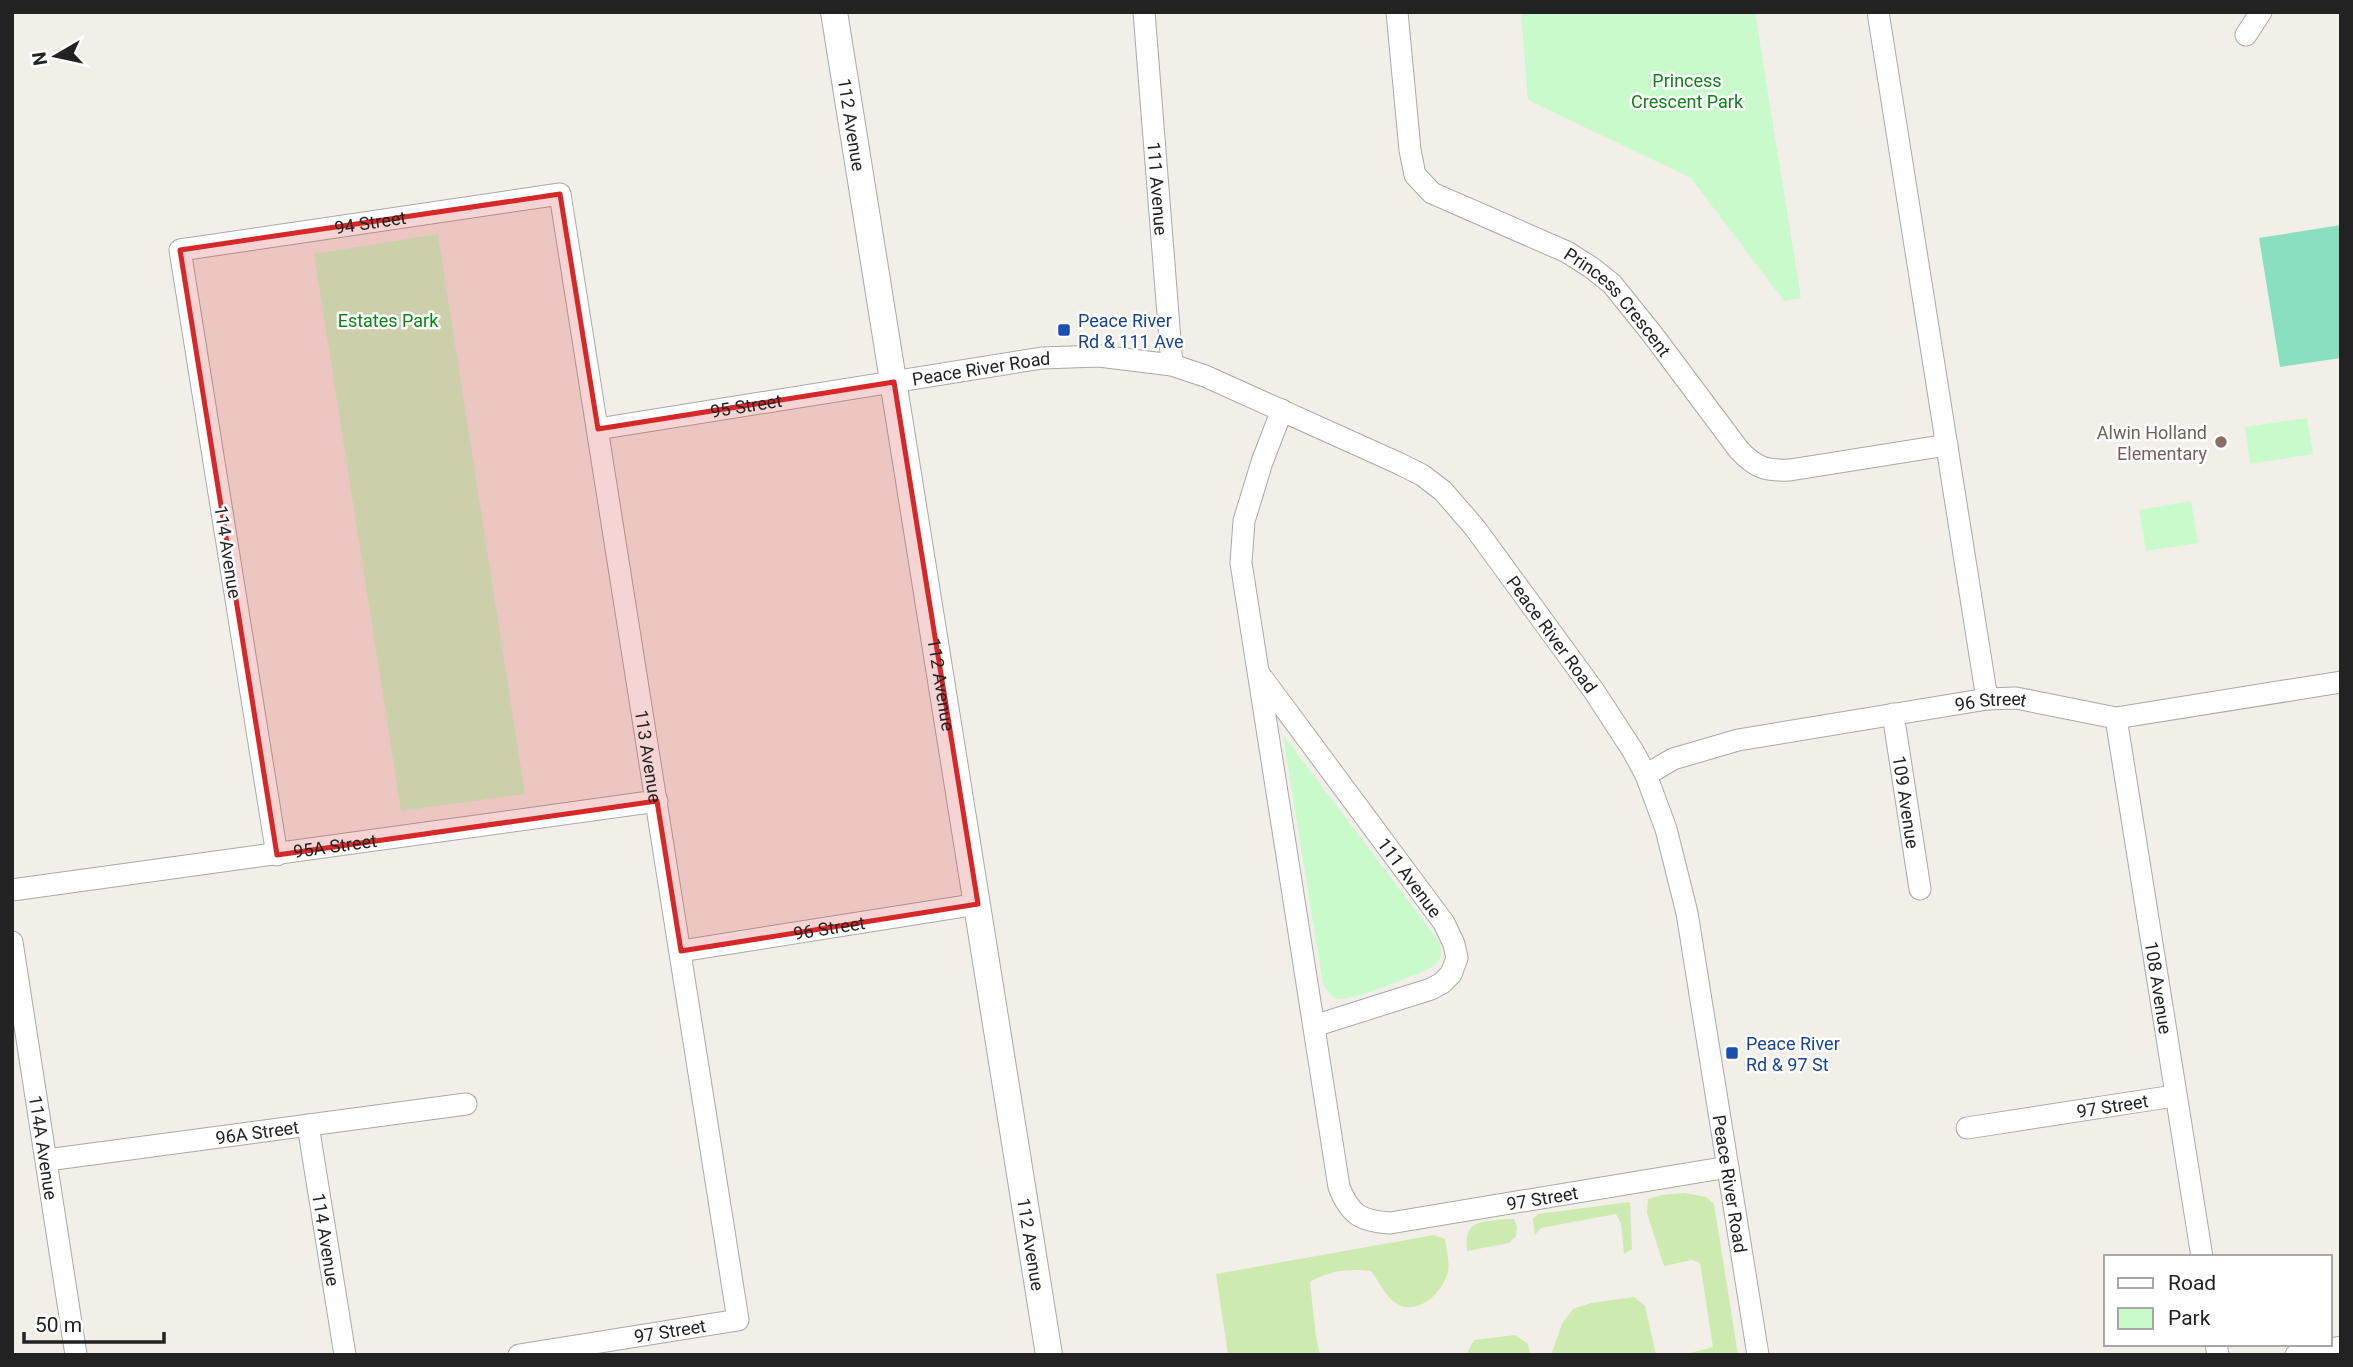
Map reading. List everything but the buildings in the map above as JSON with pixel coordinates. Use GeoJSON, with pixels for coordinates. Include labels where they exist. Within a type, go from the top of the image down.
{"type":"FeatureCollection","features":[{"type":"Feature","properties":{"kind":"street","name":"112 Avenue"},"geometry":{"type":"LineString","coordinates":[[834,12],[1049,1355]]}},
{"type":"Feature","properties":{"kind":"street","name":"111 Avenue"},"geometry":{"type":"LineString","coordinates":[[1144,12],[1172,365]]}},
{"type":"Feature","properties":{"kind":"street","name":"Princess Crescent"},"geometry":{"type":"LineString","coordinates":[[1397,12],[1409,150],[1415,175],[1432,193],[1567,253],[1612,284],[1749,460],[1759,467],[1790,470],[1947,445]]}},
{"type":"Feature","properties":{"kind":"street"},"geometry":{"type":"LineString","coordinates":[[1878,12],[1987,699]]}},
{"type":"Feature","properties":{"kind":"street"},"geometry":{"type":"LineString","coordinates":[[2246,35],[2261,12]]}},
{"type":"Feature","properties":{"kind":"street","name":"94 Street"},"geometry":{"type":"LineString","coordinates":[[180,250],[561,194]]}},
{"type":"Feature","properties":{"kind":"street","name":"113 Avenue"},"geometry":{"type":"LineString","coordinates":[[561,194],[738,1320]]}},
{"type":"Feature","properties":{"kind":"street","name":"114 Avenue"},"geometry":{"type":"LineString","coordinates":[[180,250],[277,855]]}},
{"type":"Feature","properties":{"kind":"street","name":"Peace River Road"},"geometry":{"type":"LineString","coordinates":[[894,382],[1069,356],[1136,359],[1172,365],[1205,376],[1398,463],[1422,475],[1443,491],[1475,528],[1594,691],[1646,775],[1666,830],[1682,891],[1758,1355]]}},
{"type":"Feature","properties":{"kind":"street","name":"95 Street"},"geometry":{"type":"LineString","coordinates":[[598,429],[894,382]]}},
{"type":"Feature","properties":{"kind":"street","name":"111 Avenue"},"geometry":{"type":"LineString","coordinates":[[1283,410],[1262,462],[1244,521],[1241,563],[1339,1187],[1345,1203],[1358,1217]]}},
{"type":"Feature","properties":{"kind":"street","name":"111 Avenue"},"geometry":{"type":"LineString","coordinates":[[1256,670],[1444,923],[1456,951],[1457,958],[1451,974],[1431,989],[1314,1026]]}},
{"type":"Feature","properties":{"kind":"street","name":"96 Street"},"geometry":{"type":"LineString","coordinates":[[1646,775],[1673,759],[1729,742],[1987,699],[2016,698],[2116,719],[2341,681]]}},
{"type":"Feature","properties":{"kind":"street","name":"109 Avenue"},"geometry":{"type":"LineString","coordinates":[[1893,714],[1920,889]]}},
{"type":"Feature","properties":{"kind":"street","name":"108 Avenue"},"geometry":{"type":"LineString","coordinates":[[2116,719],[2202,1255]]}},
{"type":"Feature","properties":{"kind":"street","name":"95A Street"},"geometry":{"type":"LineString","coordinates":[[12,890],[657,801]]}},
{"type":"Feature","properties":{"kind":"street","name":"96 Street"},"geometry":{"type":"LineString","coordinates":[[681,951],[978,904]]}},
{"type":"Feature","properties":{"kind":"street","name":"114A Avenue"},"geometry":{"type":"LineString","coordinates":[[12,942],[18,1022],[47,1160],[76,1355]]}},
{"type":"Feature","properties":{"kind":"street","name":"97 Street"},"geometry":{"type":"LineString","coordinates":[[1967,1128],[2175,1096]]}},
{"type":"Feature","properties":{"kind":"street","name":"96A Street"},"geometry":{"type":"LineString","coordinates":[[47,1160],[466,1104]]}},
{"type":"Feature","properties":{"kind":"street","name":"114 Avenue"},"geometry":{"type":"LineString","coordinates":[[308,1125],[345,1355]]}},
{"type":"Feature","properties":{"kind":"street","name":"97 Street"},"geometry":{"type":"LineString","coordinates":[[1358,1217],[1390,1223],[1728,1167]]}},
{"type":"Feature","properties":{"kind":"street","name":"97 Street"},"geometry":{"type":"LineString","coordinates":[[519,1355],[738,1320]]}},
{"type":"Feature","properties":{"kind":"street"},"geometry":{"type":"LineString","coordinates":[[2296,1355],[2341,1348]]}},
{"type":"Feature","properties":{"kind":"highlighted area"},"geometry":{"type":"Polygon","coordinates":[[[560,194],[598,429],[894,382],[978,904],[681,951],[657,801],[277,855],[180,250],[560,194]]]}},
{"type":"Feature","properties":{"kind":"green space","name":"Princess Crescent Park"},"geometry":{"type":"Polygon","coordinates":[[[1521,12],[1755,12],[1801,298],[1784,301],[1691,178],[1528,100],[1521,12]]]}},
{"type":"Feature","properties":{"kind":"green space"},"geometry":{"type":"Polygon","coordinates":[[[2341,225],[2341,358],[2280,367],[2259,238],[2341,225]]]}},
{"type":"Feature","properties":{"kind":"green space","name":"Estates Park"},"geometry":{"type":"Polygon","coordinates":[[[438,234],[525,794],[401,811],[314,254],[438,234]]]}},
{"type":"Feature","properties":{"kind":"green space"},"geometry":{"type":"Polygon","coordinates":[[[2307,418],[2313,454],[2250,464],[2245,427],[2307,418]]]}},
{"type":"Feature","properties":{"kind":"green space"},"geometry":{"type":"Polygon","coordinates":[[[2191,501],[2198,543],[2146,551],[2139,510],[2191,501]]]}},
{"type":"Feature","properties":{"kind":"green space"},"geometry":{"type":"Polygon","coordinates":[[[1283,735],[1440,943],[1440,957],[1430,968],[1372,991],[1345,998],[1338,999],[1326,989],[1323,984],[1283,735]]]}},
{"type":"Feature","properties":{"kind":"green space"},"geometry":{"type":"Polygon","coordinates":[[[1685,1193],[1706,1197],[1714,1204],[1738,1355],[1682,1355],[1713,1347],[1700,1263],[1692,1260],[1664,1266],[1647,1213],[1648,1199],[1685,1193]]]}},
{"type":"Feature","properties":{"kind":"green space"},"geometry":{"type":"Polygon","coordinates":[[[1630,1202],[1632,1249],[1624,1254],[1621,1223],[1616,1214],[1541,1228],[1535,1235],[1533,1219],[1538,1214],[1630,1202]]]}},
{"type":"Feature","properties":{"kind":"green space"},"geometry":{"type":"Polygon","coordinates":[[[1514,1219],[1517,1227],[1516,1236],[1509,1243],[1467,1251],[1468,1233],[1475,1224],[1514,1219]]]}},
{"type":"Feature","properties":{"kind":"green space"},"geometry":{"type":"Polygon","coordinates":[[[1434,1235],[1445,1239],[1448,1272],[1440,1288],[1427,1301],[1411,1307],[1394,1302],[1371,1271],[1347,1270],[1332,1273],[1310,1282],[1320,1355],[1228,1355],[1216,1274],[1434,1235]]]}},
{"type":"Feature","properties":{"kind":"green space"},"geometry":{"type":"Polygon","coordinates":[[[1634,1297],[1645,1306],[1656,1355],[1551,1355],[1562,1324],[1573,1309],[1591,1303],[1634,1297]]]}},
{"type":"Feature","properties":{"kind":"green space"},"geometry":{"type":"Polygon","coordinates":[[[1515,1335],[1528,1344],[1530,1355],[1466,1355],[1474,1340],[1515,1335]]]}},
{"type":"Feature","properties":{"kind":"place","name":"Peace River Rd & 111 Ave"},"geometry":{"type":"Point","coordinates":[1064,330]}},
{"type":"Feature","properties":{"kind":"place","name":"Alwin Holland Elementary"},"geometry":{"type":"Point","coordinates":[2221,442]}},
{"type":"Feature","properties":{"kind":"place","name":"Peace River Rd & 97 St"},"geometry":{"type":"Point","coordinates":[1732,1053]}}]}
